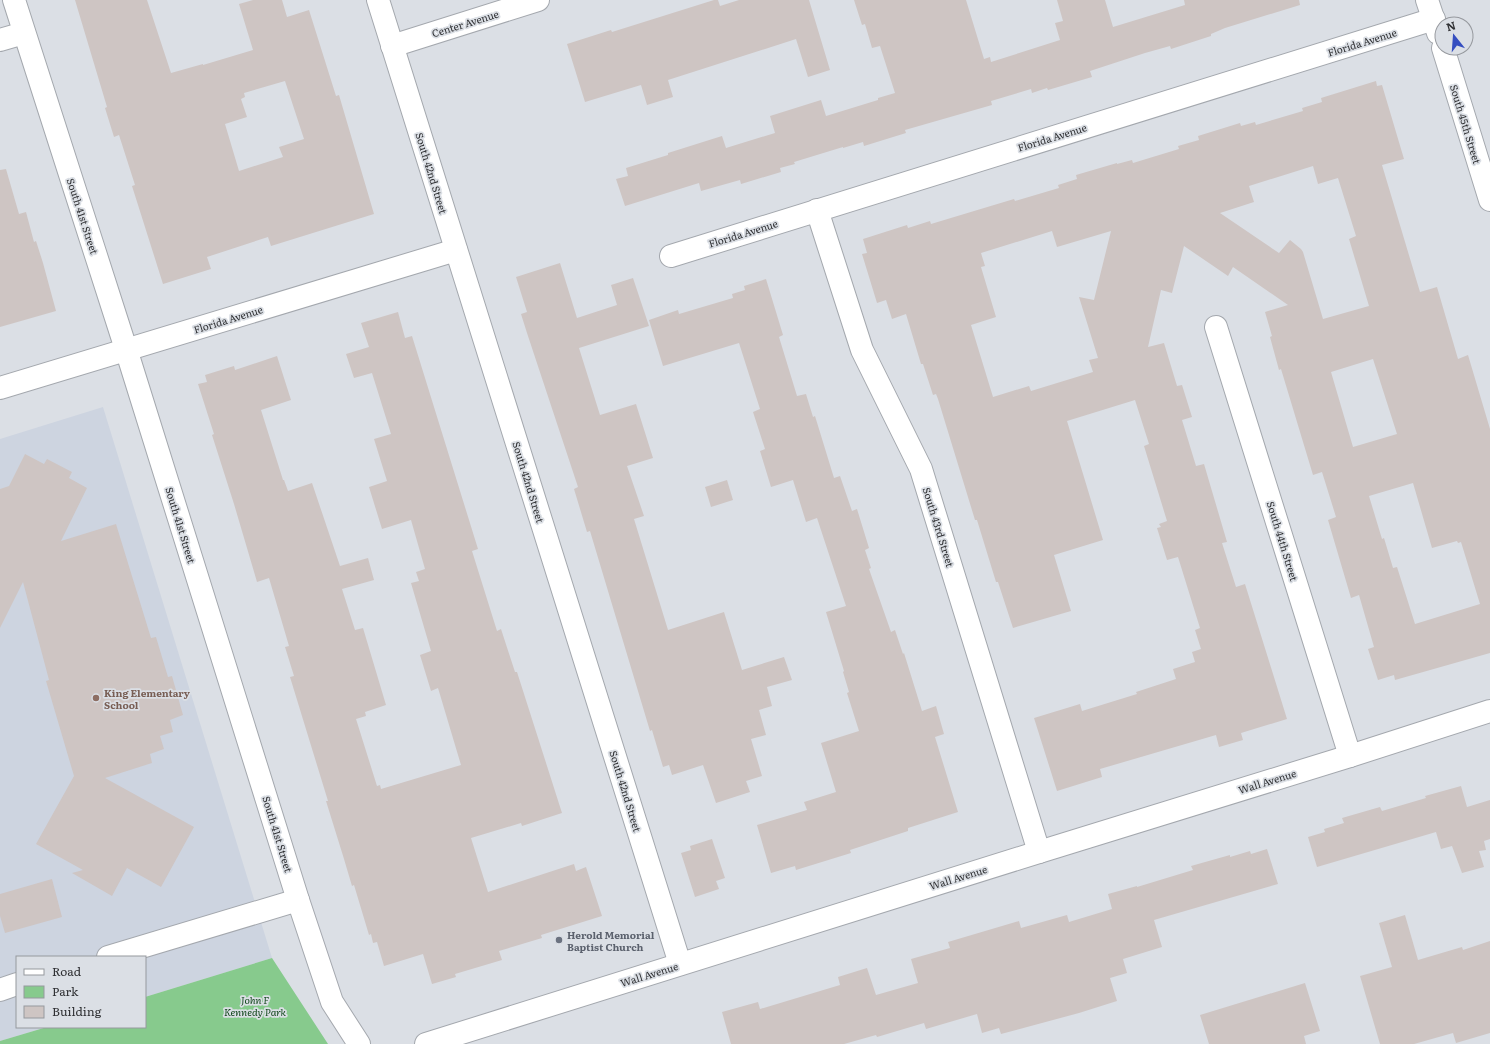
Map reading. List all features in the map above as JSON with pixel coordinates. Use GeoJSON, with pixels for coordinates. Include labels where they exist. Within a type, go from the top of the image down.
{"type":"FeatureCollection","features":[{"type":"Feature","properties":{"kind":"street","name":"South 41st Street"},"geometry":{"type":"LineString","coordinates":[[14,0],[126,349],[298,900],[332,1002],[358,1044]]}},
{"type":"Feature","properties":{"kind":"street","name":"South 42nd Street"},"geometry":{"type":"LineString","coordinates":[[378,0],[680,964]]}},
{"type":"Feature","properties":{"kind":"street","name":"Center Avenue"},"geometry":{"type":"LineString","coordinates":[[392,46],[538,0]]}},
{"type":"Feature","properties":{"kind":"street","name":"South 45th Street"},"geometry":{"type":"LineString","coordinates":[[1430,10],[1434,22]]}},
{"type":"Feature","properties":{"kind":"street","name":"Florida Avenue"},"geometry":{"type":"LineString","coordinates":[[671,256],[1430,10]]}},
{"type":"Feature","properties":{"kind":"street"},"geometry":{"type":"LineString","coordinates":[[0,40],[24,33]]}},
{"type":"Feature","properties":{"kind":"street","name":"South 45th Street"},"geometry":{"type":"LineString","coordinates":[[1445,56],[1490,200]]}},
{"type":"Feature","properties":{"kind":"street","name":"South 43rd Street"},"geometry":{"type":"LineString","coordinates":[[816,210],[862,350],[921,468],[1039,852]]}},
{"type":"Feature","properties":{"kind":"street","name":"Florida Avenue"},"geometry":{"type":"LineString","coordinates":[[0,388],[456,250]]}},
{"type":"Feature","properties":{"kind":"street","name":"South 44th Street"},"geometry":{"type":"LineString","coordinates":[[1216,327],[1350,756]]}},
{"type":"Feature","properties":{"kind":"street","name":"Wall Avenue"},"geometry":{"type":"LineString","coordinates":[[426,1044],[1490,711]]}},
{"type":"Feature","properties":{"kind":"street"},"geometry":{"type":"LineString","coordinates":[[111,956],[298,900]]}},
{"type":"Feature","properties":{"kind":"street"},"geometry":{"type":"LineString","coordinates":[[0,990],[16,984]]}},
{"type":"Feature","properties":{"kind":"shaded area","name":"King Elementary School"},"geometry":{"type":"Polygon","coordinates":[[[103,407],[272,958],[146,997],[146,956],[16,956],[16,1028],[44,1028],[0,1041],[0,439],[103,407]]]}},
{"type":"Feature","properties":{"kind":"green space","name":"John F Kennedy Park"},"geometry":{"type":"Polygon","coordinates":[[[272,958],[328,1044],[0,1044],[0,1041],[44,1028],[146,1028],[146,997],[272,958]]]}},
{"type":"Feature","properties":{"kind":"building"},"geometry":{"type":"Polygon","coordinates":[[[75,0],[147,0],[171,73],[253,50],[239,4],[253,0],[282,0],[287,17],[309,10],[336,96],[339,95],[374,214],[271,246],[268,237],[207,257],[211,269],[163,284],[132,186],[135,185],[119,135],[114,137],[105,108],[107,107],[75,0]],[[285,81],[244,93],[245,97],[241,99],[247,117],[225,124],[239,171],[283,157],[279,147],[304,139],[285,81]]]}},
{"type":"Feature","properties":{"kind":"building"},"geometry":{"type":"Polygon","coordinates":[[[718,0],[720,6],[739,0],[809,0],[830,70],[808,77],[796,39],[668,80],[673,97],[647,105],[641,85],[585,102],[567,44],[611,30],[612,32],[718,0]]]}},
{"type":"Feature","properties":{"kind":"building"},"geometry":{"type":"Polygon","coordinates":[[[854,0],[966,0],[984,59],[990,57],[991,62],[1060,40],[1055,23],[1063,21],[1057,0],[1105,0],[1113,27],[1185,5],[1184,0],[1299,0],[1300,5],[1225,28],[1211,34],[1211,36],[1171,49],[1170,46],[1090,71],[1092,77],[1048,90],[1047,88],[1032,93],[1031,89],[991,101],[992,105],[905,130],[906,133],[864,146],[863,142],[843,147],[794,162],[795,164],[780,168],[781,172],[741,184],[740,180],[701,191],[699,183],[625,206],[616,179],[628,176],[626,168],[722,136],[726,148],[775,133],[770,116],[821,100],[826,116],[878,100],[878,98],[895,93],[880,46],[872,48],[865,24],[862,25],[854,0]]]}},
{"type":"Feature","properties":{"kind":"building"},"geometry":{"type":"Polygon","coordinates":[[[1376,81],[1377,86],[1382,85],[1404,159],[1382,165],[1420,292],[1437,287],[1458,359],[1468,355],[1490,429],[1490,653],[1395,680],[1394,675],[1378,680],[1368,649],[1374,647],[1359,595],[1351,598],[1328,520],[1336,517],[1322,472],[1313,475],[1281,369],[1279,370],[1270,337],[1272,336],[1265,312],[1288,305],[1233,267],[1228,276],[1184,246],[1172,293],[1161,290],[1148,347],[1164,343],[1177,386],[1182,385],[1192,417],[1182,420],[1196,466],[1204,464],[1227,542],[1222,543],[1236,587],[1245,584],[1287,719],[1241,733],[1243,740],[1219,747],[1216,735],[1100,769],[1102,777],[1057,791],[1034,718],[1080,704],[1082,711],[1137,694],[1136,692],[1176,679],[1173,669],[1195,662],[1192,652],[1201,649],[1195,630],[1200,628],[1178,557],[1167,560],[1157,528],[1161,527],[1159,524],[1167,521],[1144,446],[1149,444],[1135,400],[1067,421],[1103,540],[1054,555],[1071,611],[1013,628],[998,582],[996,582],[977,520],[975,520],[938,399],[936,394],[933,395],[923,364],[921,364],[906,314],[892,319],[886,300],[877,303],[862,254],[867,253],[863,239],[907,225],[908,228],[930,221],[931,224],[1014,199],[1015,201],[1059,188],[1058,185],[1077,179],[1076,175],[1117,163],[1132,160],[1133,163],[1179,149],[1178,146],[1199,140],[1198,136],[1240,123],[1241,126],[1255,122],[1256,125],[1303,111],[1302,108],[1322,102],[1321,98],[1376,81]],[[1313,166],[1249,186],[1254,202],[1220,213],[1279,253],[1290,240],[1301,249],[1323,319],[1369,306],[1349,239],[1356,236],[1338,178],[1318,184],[1313,166]],[[1052,231],[981,253],[985,266],[981,267],[996,317],[971,325],[993,397],[1029,386],[1031,391],[1093,372],[1089,360],[1098,358],[1079,297],[1094,300],[1111,231],[1057,247],[1052,231]],[[1373,359],[1331,372],[1353,447],[1397,434],[1373,359]],[[1413,483],[1369,496],[1382,539],[1384,538],[1393,568],[1397,567],[1415,624],[1480,604],[1461,542],[1458,543],[1457,541],[1432,548],[1413,483]]]}},
{"type":"Feature","properties":{"kind":"building"},"geometry":{"type":"Polygon","coordinates":[[[6,169],[19,214],[26,212],[34,242],[36,241],[43,263],[56,311],[0,327],[0,170],[6,169]]]}},
{"type":"Feature","properties":{"kind":"building"},"geometry":{"type":"Polygon","coordinates":[[[560,263],[577,318],[617,305],[611,285],[633,278],[649,326],[579,348],[600,415],[636,404],[653,458],[627,466],[644,516],[634,519],[668,630],[724,612],[742,670],[784,657],[792,680],[767,687],[772,706],[759,710],[766,735],[751,739],[762,776],[746,781],[750,792],[716,803],[703,765],[672,775],[669,765],[663,767],[652,730],[650,731],[590,531],[587,532],[574,489],[578,487],[521,314],[527,312],[516,277],[560,263]]]}},
{"type":"Feature","properties":{"kind":"building"},"geometry":{"type":"Polygon","coordinates":[[[766,279],[783,335],[779,337],[797,396],[806,394],[813,417],[815,416],[834,478],[840,476],[852,511],[857,509],[869,548],[865,550],[871,568],[869,569],[891,632],[895,630],[903,654],[904,653],[922,711],[936,706],[944,734],[935,737],[958,812],[908,828],[908,831],[850,850],[851,853],[796,870],[795,866],[771,873],[757,825],[807,810],[804,802],[836,792],[821,743],[859,731],[847,693],[849,692],[843,672],[844,671],[826,612],[846,606],[817,518],[806,522],[793,480],[771,487],[760,451],[765,449],[753,412],[760,409],[739,343],[663,366],[649,320],[678,310],[679,314],[733,298],[732,294],[745,290],[744,286],[766,279]]]}},
{"type":"Feature","properties":{"kind":"building"},"geometry":{"type":"Polygon","coordinates":[[[398,312],[405,338],[412,336],[478,549],[472,551],[497,631],[501,629],[515,672],[517,672],[562,813],[522,826],[521,823],[471,838],[488,892],[574,864],[576,871],[586,867],[602,916],[541,935],[542,938],[499,951],[502,960],[455,974],[456,977],[432,984],[423,954],[384,966],[377,942],[373,943],[371,934],[369,935],[354,885],[352,886],[290,677],[294,676],[285,647],[289,646],[269,578],[257,582],[198,384],[207,382],[205,375],[234,366],[235,370],[277,356],[291,400],[261,410],[283,480],[288,491],[312,483],[340,566],[368,558],[374,580],[342,589],[355,630],[363,628],[386,705],[365,712],[366,716],[356,719],[377,786],[380,785],[381,789],[461,765],[438,688],[431,691],[420,655],[431,651],[411,583],[419,581],[416,572],[425,569],[411,520],[382,529],[369,487],[387,481],[374,439],[391,434],[372,373],[354,378],[346,354],[369,347],[361,323],[398,312]]]}},
{"type":"Feature","properties":{"kind":"building"},"geometry":{"type":"Polygon","coordinates":[[[25,454],[44,464],[47,459],[72,472],[69,478],[87,488],[61,541],[116,524],[151,638],[156,637],[168,677],[172,676],[183,715],[170,720],[173,732],[160,736],[164,749],[150,754],[152,763],[105,778],[194,827],[161,887],[127,868],[112,896],[72,873],[83,870],[36,844],[74,776],[46,681],[49,680],[23,582],[0,628],[0,489],[9,486],[25,454]]]}},
{"type":"Feature","properties":{"kind":"building"},"geometry":{"type":"Polygon","coordinates":[[[727,480],[733,500],[711,507],[705,487],[727,480]]]}},
{"type":"Feature","properties":{"kind":"building"},"geometry":{"type":"Polygon","coordinates":[[[1461,786],[1467,807],[1490,800],[1490,839],[1484,841],[1486,850],[1479,851],[1484,867],[1462,873],[1452,846],[1441,849],[1436,832],[1317,867],[1308,837],[1325,832],[1324,829],[1344,823],[1342,818],[1380,807],[1382,811],[1426,798],[1425,796],[1461,786]]]}},
{"type":"Feature","properties":{"kind":"building"},"geometry":{"type":"Polygon","coordinates":[[[712,839],[725,878],[716,881],[719,889],[695,897],[681,853],[691,850],[690,846],[712,839]]]}},
{"type":"Feature","properties":{"kind":"building"},"geometry":{"type":"Polygon","coordinates":[[[1267,849],[1278,884],[1154,920],[1162,947],[1123,959],[1127,973],[1110,978],[1117,1001],[1001,1034],[999,1028],[982,1033],[977,1014],[926,1029],[924,1023],[877,1037],[876,1035],[844,1044],[731,1044],[722,1012],[758,1002],[760,1009],[840,985],[838,977],[867,968],[876,995],[918,983],[911,959],[950,948],[948,942],[1019,921],[1021,928],[1067,915],[1069,922],[1112,909],[1108,894],[1193,870],[1191,866],[1230,855],[1230,857],[1250,851],[1251,854],[1267,849]]]}},
{"type":"Feature","properties":{"kind":"building"},"geometry":{"type":"Polygon","coordinates":[[[52,879],[62,917],[5,933],[0,916],[0,894],[52,879]]]}},
{"type":"Feature","properties":{"kind":"building"},"geometry":{"type":"Polygon","coordinates":[[[1405,915],[1418,960],[1462,947],[1463,950],[1490,941],[1490,1033],[1456,1043],[1453,1033],[1414,1044],[1380,1044],[1360,976],[1392,967],[1379,923],[1405,915]]]}},
{"type":"Feature","properties":{"kind":"building"},"geometry":{"type":"Polygon","coordinates":[[[1305,983],[1320,1031],[1304,1036],[1306,1044],[1209,1044],[1200,1015],[1305,983]]]}},
{"type":"Feature","properties":{"kind":"place","name":"King Elementary School"},"geometry":{"type":"Point","coordinates":[96,698]}},
{"type":"Feature","properties":{"kind":"place","name":"Herold Memorial Baptist Church"},"geometry":{"type":"Point","coordinates":[559,940]}}]}
